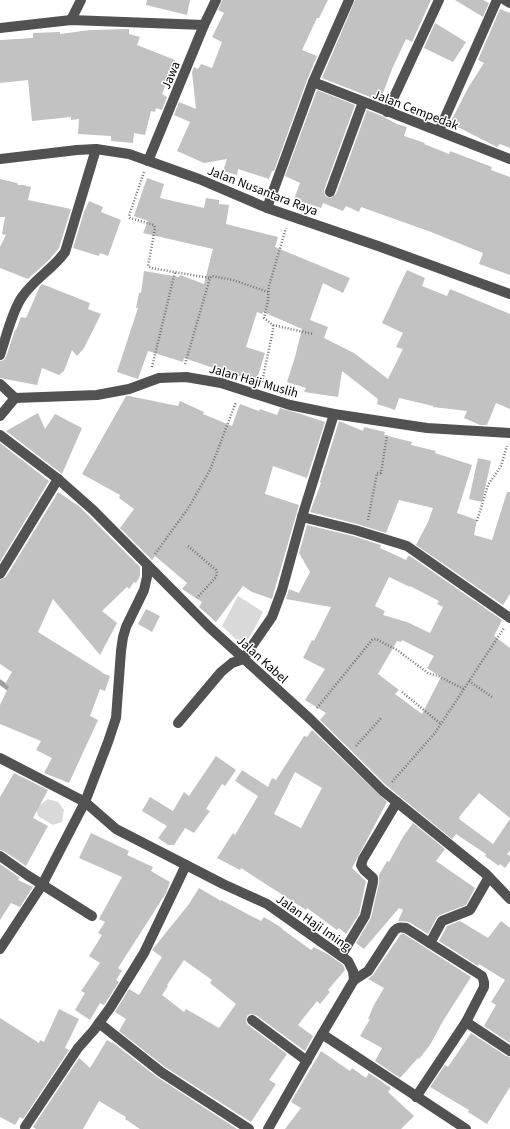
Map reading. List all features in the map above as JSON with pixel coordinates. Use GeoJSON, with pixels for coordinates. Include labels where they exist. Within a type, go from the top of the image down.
{"type":"FeatureCollection","features":[{"type":"Feature","properties":{"kind":"street"},"geometry":{"type":"LineString","coordinates":[[71,20],[81,0]]}},
{"type":"Feature","properties":{"kind":"street","name":"Jawa"},"geometry":{"type":"LineString","coordinates":[[148,161],[204,25],[216,0]]}},
{"type":"Feature","properties":{"kind":"street"},"geometry":{"type":"LineString","coordinates":[[267,208],[313,82],[349,0]]}},
{"type":"Feature","properties":{"kind":"street"},"geometry":{"type":"LineString","coordinates":[[387,112],[439,0]]}},
{"type":"Feature","properties":{"kind":"street"},"geometry":{"type":"LineString","coordinates":[[439,131],[497,0]]}},
{"type":"Feature","properties":{"kind":"street"},"geometry":{"type":"LineString","coordinates":[[505,0],[510,2]]}},
{"type":"Feature","properties":{"kind":"street"},"geometry":{"type":"LineString","coordinates":[[0,28],[71,20],[204,25]]}},
{"type":"Feature","properties":{"kind":"street","name":"Jalan Cempedak"},"geometry":{"type":"LineString","coordinates":[[313,82],[510,159]]}},
{"type":"Feature","properties":{"kind":"street"},"geometry":{"type":"LineString","coordinates":[[330,192],[363,102]]}},
{"type":"Feature","properties":{"kind":"street"},"geometry":{"type":"LineString","coordinates":[[0,355],[17,305],[21,298],[27,290],[60,260],[65,252],[96,149]]}},
{"type":"Feature","properties":{"kind":"street","name":"Jalan Nusantara Raya"},"geometry":{"type":"LineString","coordinates":[[0,159],[76,150],[96,149],[122,152],[200,179],[267,208],[378,246],[510,294]]}},
{"type":"Feature","properties":{"kind":"street","name":"Jalan Haji Muslih"},"geometry":{"type":"LineString","coordinates":[[15,398],[97,395],[129,389],[150,381],[169,377],[182,377],[196,378],[242,389],[290,405],[334,414],[427,428],[510,433]]}},
{"type":"Feature","properties":{"kind":"street"},"geometry":{"type":"LineString","coordinates":[[0,384],[15,398],[0,416]]}},
{"type":"Feature","properties":{"kind":"street"},"geometry":{"type":"LineString","coordinates":[[178,723],[222,672],[232,663],[243,659],[272,617],[282,590],[302,517],[334,414]]}},
{"type":"Feature","properties":{"kind":"street","name":"Jalan Kabel"},"geometry":{"type":"LineString","coordinates":[[0,435],[58,479],[93,510],[243,659],[309,718],[383,791],[462,854],[489,877],[510,899]]}},
{"type":"Feature","properties":{"kind":"street"},"geometry":{"type":"LineString","coordinates":[[0,574],[58,479]]}},
{"type":"Feature","properties":{"kind":"street"},"geometry":{"type":"LineString","coordinates":[[302,517],[407,546],[508,621]]}},
{"type":"Feature","properties":{"kind":"street"},"geometry":{"type":"LineString","coordinates":[[0,949],[42,885],[85,802],[113,729],[116,718],[123,638],[126,627],[144,590],[147,577],[147,565]]}},
{"type":"Feature","properties":{"kind":"street","name":"Jalan Haji Iming"},"geometry":{"type":"LineString","coordinates":[[0,758],[85,802],[116,829],[267,904],[348,961],[353,971],[354,980]]}},
{"type":"Feature","properties":{"kind":"street"},"geometry":{"type":"LineString","coordinates":[[340,956],[365,916],[373,878],[361,865],[363,859],[397,802]]}},
{"type":"Feature","properties":{"kind":"street"},"geometry":{"type":"LineString","coordinates":[[0,856],[42,885],[92,916]]}},
{"type":"Feature","properties":{"kind":"street"},"geometry":{"type":"LineString","coordinates":[[25,1127],[78,1048],[94,1030],[110,1008],[144,953],[186,865]]}},
{"type":"Feature","properties":{"kind":"street"},"geometry":{"type":"LineString","coordinates":[[430,943],[442,921],[470,910],[489,877]]}},
{"type":"Feature","properties":{"kind":"street"},"geometry":{"type":"LineString","coordinates":[[268,1129],[354,980],[368,971],[397,927],[406,928],[430,943],[482,976],[484,982],[484,987],[466,1022],[416,1097]]}},
{"type":"Feature","properties":{"kind":"street"},"geometry":{"type":"LineString","coordinates":[[252,1020],[307,1061]]}},
{"type":"Feature","properties":{"kind":"street"},"geometry":{"type":"LineString","coordinates":[[466,1022],[510,1051]]}},
{"type":"Feature","properties":{"kind":"street"},"geometry":{"type":"LineString","coordinates":[[99,1023],[161,1072],[249,1129]]}},
{"type":"Feature","properties":{"kind":"street"},"geometry":{"type":"LineString","coordinates":[[322,1034],[466,1129]]}},
{"type":"Feature","properties":{"kind":"path"},"geometry":{"type":"LineString","coordinates":[[148,161],[129,216],[130,218],[154,225],[155,228],[148,266],[150,268],[210,278],[212,276],[233,280],[268,292]]}},
{"type":"Feature","properties":{"kind":"path"},"geometry":{"type":"LineString","coordinates":[[290,216],[278,253],[268,292],[264,318],[273,325],[314,334]]}},
{"type":"Feature","properties":{"kind":"path"},"geometry":{"type":"LineString","coordinates":[[150,381],[154,356],[175,272]]}},
{"type":"Feature","properties":{"kind":"path"},"geometry":{"type":"LineString","coordinates":[[182,377],[210,278]]}},
{"type":"Feature","properties":{"kind":"path"},"geometry":{"type":"LineString","coordinates":[[260,394],[273,325]]}},
{"type":"Feature","properties":{"kind":"path"},"geometry":{"type":"LineString","coordinates":[[147,565],[189,507],[210,470],[242,389]]}},
{"type":"Feature","properties":{"kind":"path"},"geometry":{"type":"LineString","coordinates":[[365,534],[377,474],[381,473],[389,422]]}},
{"type":"Feature","properties":{"kind":"path"},"geometry":{"type":"LineString","coordinates":[[477,521],[488,485],[497,473],[504,459],[510,433]]}},
{"type":"Feature","properties":{"kind":"path"},"geometry":{"type":"LineString","coordinates":[[188,546],[216,570],[217,573],[189,606]]}},
{"type":"Feature","properties":{"kind":"path"},"geometry":{"type":"LineString","coordinates":[[383,791],[441,724],[508,621]]}},
{"type":"Feature","properties":{"kind":"path"},"geometry":{"type":"LineString","coordinates":[[309,718],[372,640],[376,639],[397,650],[428,673],[438,676],[464,689]]}},
{"type":"Feature","properties":{"kind":"path"},"geometry":{"type":"LineString","coordinates":[[469,681],[492,697]]}},
{"type":"Feature","properties":{"kind":"path"},"geometry":{"type":"LineString","coordinates":[[402,692],[441,724]]}},
{"type":"Feature","properties":{"kind":"path"},"geometry":{"type":"LineString","coordinates":[[347,756],[382,717]]}},
{"type":"Feature","properties":{"kind":"shaded area"},"geometry":{"type":"Polygon","coordinates":[[[238,596],[263,612],[251,635],[243,646],[222,626],[238,596]]]}},
{"type":"Feature","properties":{"kind":"shaded area"},"geometry":{"type":"Polygon","coordinates":[[[48,799],[58,802],[64,810],[62,822],[53,825],[38,816],[36,808],[48,799]]]}},
{"type":"Feature","properties":{"kind":"building"},"geometry":{"type":"Polygon","coordinates":[[[147,0],[190,0],[187,15],[146,5],[147,0]]]}},
{"type":"Feature","properties":{"kind":"building"},"geometry":{"type":"Polygon","coordinates":[[[222,0],[328,0],[319,18],[317,18],[302,50],[317,56],[274,171],[272,171],[269,179],[238,169],[237,175],[223,171],[227,159],[204,163],[177,151],[190,122],[174,115],[179,102],[196,109],[192,72],[194,67],[198,69],[201,64],[212,68],[222,42],[212,37],[224,13],[218,10],[222,0]]]}},
{"type":"Feature","properties":{"kind":"building"},"geometry":{"type":"Polygon","coordinates":[[[355,0],[431,0],[412,42],[406,39],[392,69],[380,101],[322,78],[355,0]]]}},
{"type":"Feature","properties":{"kind":"building"},"geometry":{"type":"Polygon","coordinates":[[[455,0],[483,0],[489,3],[483,17],[455,0]]]}},
{"type":"Feature","properties":{"kind":"building"},"geometry":{"type":"Polygon","coordinates":[[[500,9],[510,13],[510,148],[500,144],[497,147],[450,123],[468,88],[484,63],[478,60],[500,9]]]}},
{"type":"Feature","properties":{"kind":"building"},"geometry":{"type":"Polygon","coordinates":[[[435,23],[466,42],[453,62],[424,48],[435,23]]]}},
{"type":"Feature","properties":{"kind":"building"},"geometry":{"type":"Polygon","coordinates":[[[129,29],[129,34],[140,37],[137,45],[175,60],[162,94],[167,97],[162,110],[156,108],[155,112],[151,111],[145,135],[134,133],[133,143],[111,141],[111,136],[78,134],[79,119],[71,120],[71,117],[32,121],[28,80],[0,83],[0,40],[33,38],[33,33],[60,32],[60,34],[90,30],[129,29]]]}},
{"type":"Feature","properties":{"kind":"building"},"geometry":{"type":"Polygon","coordinates":[[[317,90],[355,105],[324,190],[325,196],[331,198],[336,194],[367,110],[382,116],[397,124],[407,127],[404,136],[425,143],[424,144],[449,154],[450,151],[492,167],[491,170],[510,177],[510,275],[479,264],[483,253],[431,232],[361,207],[359,212],[346,206],[343,211],[323,203],[321,208],[294,199],[300,183],[285,176],[317,90]]]}},
{"type":"Feature","properties":{"kind":"building"},"geometry":{"type":"Polygon","coordinates":[[[147,178],[164,184],[160,198],[204,208],[206,198],[219,200],[219,204],[229,205],[226,224],[278,237],[275,247],[350,278],[343,293],[323,283],[310,320],[328,327],[324,338],[354,353],[388,379],[403,349],[396,347],[403,333],[382,323],[407,270],[425,278],[422,286],[447,296],[450,289],[510,314],[510,409],[496,403],[487,425],[480,425],[464,418],[467,411],[433,407],[399,398],[395,410],[377,404],[378,399],[342,371],[338,397],[304,392],[306,388],[287,382],[302,329],[263,312],[262,314],[257,312],[246,347],[265,353],[257,379],[234,375],[184,358],[183,362],[148,351],[138,379],[117,372],[138,308],[136,308],[139,293],[141,293],[144,271],[179,277],[180,275],[204,284],[213,249],[143,233],[148,221],[134,216],[147,178]]]}},
{"type":"Feature","properties":{"kind":"building"},"geometry":{"type":"Polygon","coordinates":[[[0,179],[17,183],[18,185],[31,187],[28,200],[71,209],[59,248],[50,259],[28,279],[0,268],[0,247],[6,235],[2,234],[5,217],[0,217],[0,179]]]}},
{"type":"Feature","properties":{"kind":"building"},"geometry":{"type":"Polygon","coordinates":[[[89,201],[103,207],[101,212],[121,220],[108,256],[100,253],[99,256],[73,248],[89,201]]]}},
{"type":"Feature","properties":{"kind":"building"},"geometry":{"type":"Polygon","coordinates":[[[42,284],[90,303],[88,309],[101,314],[84,348],[77,356],[72,350],[64,371],[59,375],[42,368],[37,385],[0,378],[0,361],[4,360],[6,357],[21,317],[26,318],[42,284]]]}},
{"type":"Feature","properties":{"kind":"building"},"geometry":{"type":"Polygon","coordinates":[[[126,396],[178,406],[180,401],[204,412],[203,414],[232,426],[240,404],[259,411],[260,409],[277,415],[280,408],[325,422],[307,478],[273,466],[265,494],[299,505],[272,599],[252,592],[243,586],[216,622],[199,607],[202,602],[182,589],[187,583],[155,556],[152,560],[120,528],[134,509],[119,498],[120,495],[82,474],[126,396]]]}},
{"type":"Feature","properties":{"kind":"building"},"geometry":{"type":"Polygon","coordinates":[[[38,413],[45,429],[55,414],[82,428],[62,474],[6,431],[38,413]]]}},
{"type":"Feature","properties":{"kind":"building"},"geometry":{"type":"Polygon","coordinates":[[[339,421],[363,431],[364,427],[385,432],[384,435],[412,442],[411,445],[436,451],[435,453],[472,465],[457,513],[477,520],[474,535],[492,540],[507,492],[510,492],[510,594],[503,605],[416,545],[428,522],[433,508],[399,500],[386,533],[310,512],[321,483],[320,482],[339,421]]]}},
{"type":"Feature","properties":{"kind":"building"},"geometry":{"type":"Polygon","coordinates":[[[0,443],[49,481],[0,562],[0,443]]]}},
{"type":"Feature","properties":{"kind":"building"},"geometry":{"type":"Polygon","coordinates":[[[478,458],[491,461],[482,502],[469,499],[478,458]]]}},
{"type":"Feature","properties":{"kind":"building"},"geometry":{"type":"Polygon","coordinates":[[[58,492],[80,507],[140,567],[140,576],[136,583],[134,582],[129,589],[127,587],[102,611],[117,623],[100,655],[53,599],[38,632],[102,673],[110,676],[105,691],[100,689],[90,716],[98,720],[69,783],[44,773],[52,758],[36,750],[41,741],[0,724],[0,705],[9,686],[5,684],[12,672],[0,664],[0,580],[6,577],[58,492]]]}},
{"type":"Feature","properties":{"kind":"building"},"geometry":{"type":"Polygon","coordinates":[[[307,525],[353,536],[381,545],[380,548],[406,560],[408,556],[410,556],[502,620],[494,636],[510,648],[510,818],[479,793],[459,817],[459,819],[493,844],[510,819],[510,851],[507,854],[510,856],[510,861],[505,868],[500,864],[499,866],[485,856],[486,854],[456,834],[452,839],[387,786],[320,720],[326,713],[305,700],[325,669],[303,658],[312,640],[314,641],[331,607],[286,599],[289,589],[299,593],[310,572],[299,553],[307,525]],[[389,577],[375,606],[385,611],[383,615],[407,622],[430,633],[443,607],[437,604],[439,601],[389,577]],[[402,640],[401,642],[397,641],[378,674],[399,690],[395,694],[422,714],[441,677],[427,668],[434,656],[402,640]]]}},
{"type":"Feature","properties":{"kind":"building"},"geometry":{"type":"Polygon","coordinates":[[[146,609],[160,616],[152,632],[138,624],[146,609]]]}},
{"type":"Feature","properties":{"kind":"building"},"geometry":{"type":"Polygon","coordinates":[[[312,730],[387,802],[352,868],[366,881],[359,914],[346,934],[339,928],[337,930],[307,908],[306,910],[241,868],[240,870],[217,858],[233,833],[235,835],[258,796],[235,781],[242,770],[268,787],[272,778],[276,780],[304,736],[307,737],[312,730]],[[295,772],[274,814],[301,828],[322,788],[295,772]]]}},
{"type":"Feature","properties":{"kind":"building"},"geometry":{"type":"Polygon","coordinates":[[[216,756],[236,770],[225,786],[222,784],[206,809],[210,811],[194,833],[185,828],[174,845],[168,845],[158,838],[167,826],[142,811],[150,797],[173,811],[184,792],[189,796],[216,756]]]}},
{"type":"Feature","properties":{"kind":"building"},"geometry":{"type":"Polygon","coordinates":[[[14,773],[48,790],[33,818],[48,826],[26,866],[4,851],[0,850],[0,797],[14,773]]]}},
{"type":"Feature","properties":{"kind":"building"},"geometry":{"type":"Polygon","coordinates":[[[413,823],[445,849],[436,861],[475,888],[466,905],[437,917],[428,934],[409,922],[398,921],[403,910],[399,908],[364,949],[356,943],[371,918],[379,883],[379,875],[387,861],[389,862],[413,823]]]}},
{"type":"Feature","properties":{"kind":"building"},"geometry":{"type":"Polygon","coordinates":[[[91,833],[129,851],[127,855],[153,867],[151,871],[170,882],[166,893],[118,968],[122,971],[116,980],[119,982],[104,1005],[100,1003],[90,1020],[75,1010],[85,993],[81,991],[100,963],[89,956],[102,935],[98,933],[105,922],[99,919],[122,877],[79,858],[91,833]]]}},
{"type":"Feature","properties":{"kind":"building"},"geometry":{"type":"Polygon","coordinates":[[[0,864],[20,878],[18,880],[33,887],[20,907],[11,903],[0,920],[0,864]]]}},
{"type":"Feature","properties":{"kind":"building"},"geometry":{"type":"Polygon","coordinates":[[[199,888],[261,921],[264,917],[282,928],[311,950],[314,947],[329,955],[343,965],[345,970],[328,990],[330,992],[320,1004],[317,1001],[298,1025],[313,1036],[305,1051],[256,1015],[250,1014],[247,1016],[246,1022],[248,1025],[287,1054],[269,1080],[276,1084],[251,1122],[165,1067],[119,1031],[126,1019],[115,1012],[129,989],[139,995],[162,957],[152,950],[189,904],[199,888]],[[184,960],[162,995],[184,1012],[186,1009],[219,1028],[236,1004],[210,983],[212,980],[184,960]]]}},
{"type":"Feature","properties":{"kind":"building"},"geometry":{"type":"Polygon","coordinates":[[[460,921],[488,938],[501,921],[510,928],[510,1043],[484,1026],[496,1005],[491,1002],[505,980],[479,964],[478,966],[439,941],[447,926],[460,921]]]}},
{"type":"Feature","properties":{"kind":"building"},"geometry":{"type":"Polygon","coordinates":[[[401,934],[404,934],[471,977],[443,1021],[430,1045],[419,1059],[418,1058],[400,1078],[375,1061],[382,1048],[360,1036],[370,1019],[368,1019],[374,1005],[384,988],[368,979],[373,975],[401,934]]]}},
{"type":"Feature","properties":{"kind":"building"},"geometry":{"type":"Polygon","coordinates":[[[59,1009],[79,1019],[65,1048],[69,1050],[23,1119],[20,1117],[15,1125],[0,1117],[0,1018],[39,1043],[40,1040],[44,1042],[59,1009]]]}},
{"type":"Feature","properties":{"kind":"building"},"geometry":{"type":"Polygon","coordinates":[[[471,1033],[506,1056],[510,1057],[510,1087],[487,1124],[468,1112],[469,1110],[430,1087],[445,1065],[448,1067],[471,1033]]]}},
{"type":"Feature","properties":{"kind":"building"},"geometry":{"type":"Polygon","coordinates":[[[107,1040],[112,1042],[157,1077],[237,1129],[140,1129],[125,1119],[126,1117],[99,1101],[83,1129],[36,1129],[33,1127],[79,1058],[90,1068],[107,1040]]]}},
{"type":"Feature","properties":{"kind":"building"},"geometry":{"type":"Polygon","coordinates":[[[321,1051],[350,1071],[352,1068],[366,1078],[369,1073],[391,1088],[388,1092],[414,1116],[401,1129],[285,1129],[301,1108],[291,1102],[321,1051]]]}},
{"type":"Feature","properties":{"kind":"waterway"},"geometry":{"type":"LineString","coordinates":[[0,682],[12,691]]}}]}
